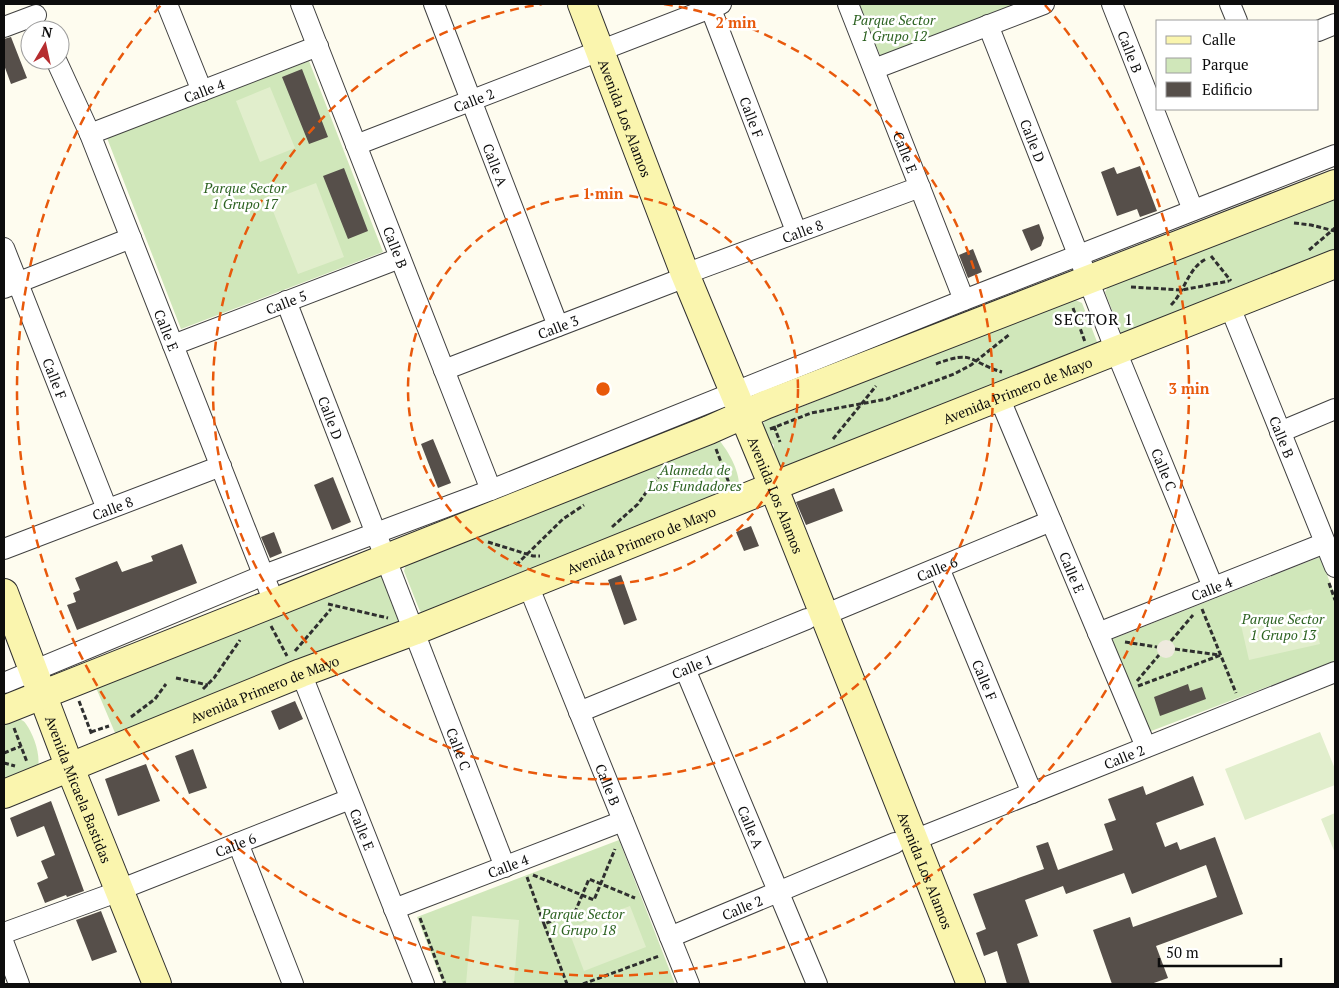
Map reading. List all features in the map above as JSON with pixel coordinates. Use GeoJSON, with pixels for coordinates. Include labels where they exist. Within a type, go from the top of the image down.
{"type":"FeatureCollection","features":[{"type":"Feature","properties":{"kind":"main road","name":"Avenida Los Alamos"},"geometry":{"type":"LineString","coordinates":[[563,4],[592,54],[679,278],[725,432],[815,618],[904,842],[971,984]]}},
{"type":"Feature","properties":{"kind":"main road","name":"Avenida Los Alamos"},"geometry":{"type":"LineString","coordinates":[[582,4],[592,54]]}},
{"type":"Feature","properties":{"kind":"main road"},"geometry":{"type":"LineString","coordinates":[[20,692],[72,683],[270,617],[386,558],[725,432],[1091,289],[1335,184]]}},
{"type":"Feature","properties":{"kind":"main road","name":"Avenida Primero de Mayo"},"geometry":{"type":"LineString","coordinates":[[4,794],[50,764],[94,741],[290,664],[411,621],[518,578],[755,494],[1003,385],[1104,356],[1237,291],[1335,264]]}},
{"type":"Feature","properties":{"kind":"main road","name":"Avenida Micaela Bastidas"},"geometry":{"type":"LineString","coordinates":[[4,593],[20,692]]}},
{"type":"Feature","properties":{"kind":"main road","name":"Avenida Micaela Bastidas"},"geometry":{"type":"LineString","coordinates":[[4,638],[20,692],[50,764],[157,984]]}},
{"type":"Feature","properties":{"kind":"main road","name":"Avenida Los Alamos"},"geometry":{"type":"LineString","coordinates":[[904,842],[950,984]]}},
{"type":"Feature","properties":{"kind":"main road","name":"Avenida Micaela Bastidas"},"geometry":{"type":"LineString","coordinates":[[113,894],[141,984]]}},
{"type":"Feature","properties":{"kind":"street"},"geometry":{"type":"LineString","coordinates":[[167,4],[202,91]]}},
{"type":"Feature","properties":{"kind":"street","name":"Calle B"},"geometry":{"type":"LineString","coordinates":[[301,4],[491,490]]}},
{"type":"Feature","properties":{"kind":"street","name":"Calle A"},"geometry":{"type":"LineString","coordinates":[[434,4],[558,326]]}},
{"type":"Feature","properties":{"kind":"street","name":"Calle E"},"geometry":{"type":"LineString","coordinates":[[848,4],[964,300]]}},
{"type":"Feature","properties":{"kind":"street"},"geometry":{"type":"LineString","coordinates":[[874,69],[1044,4]]}},
{"type":"Feature","properties":{"kind":"street","name":"Calle B"},"geometry":{"type":"LineString","coordinates":[[1112,4],[1153,94]]}},
{"type":"Feature","properties":{"kind":"street"},"geometry":{"type":"LineString","coordinates":[[1230,4],[1237,20]]}},
{"type":"Feature","properties":{"kind":"street","name":"Calle 2"},"geometry":{"type":"LineString","coordinates":[[356,145],[714,5]]}},
{"type":"Feature","properties":{"kind":"street","name":"Calle F"},"geometry":{"type":"LineString","coordinates":[[714,5],[796,231]]}},
{"type":"Feature","properties":{"kind":"street"},"geometry":{"type":"LineString","coordinates":[[4,27],[37,16]]}},
{"type":"Feature","properties":{"kind":"street"},"geometry":{"type":"LineString","coordinates":[[1319,31],[1335,24]]}},
{"type":"Feature","properties":{"kind":"street","name":"Calle D"},"geometry":{"type":"LineString","coordinates":[[988,25],[1091,289]]}},
{"type":"Feature","properties":{"kind":"street","name":"Calle 4"},"geometry":{"type":"LineString","coordinates":[[90,134],[318,46]]}},
{"type":"Feature","properties":{"kind":"street","name":"Calle E"},"geometry":{"type":"LineString","coordinates":[[61,70],[90,134],[264,575],[270,617]]}},
{"type":"Feature","properties":{"kind":"street","name":"Calle B"},"geometry":{"type":"LineString","coordinates":[[1159,110],[1193,210]]}},
{"type":"Feature","properties":{"kind":"street"},"geometry":{"type":"LineString","coordinates":[[20,692],[264,575],[491,490],[725,432],[964,300],[1335,155]]}},
{"type":"Feature","properties":{"kind":"street","name":"Calle 8"},"geometry":{"type":"LineString","coordinates":[[679,278],[796,231],[920,187]]}},
{"type":"Feature","properties":{"kind":"street"},"geometry":{"type":"LineString","coordinates":[[11,285],[131,238]]}},
{"type":"Feature","properties":{"kind":"street","name":"Calle F"},"geometry":{"type":"LineString","coordinates":[[4,248],[11,285],[107,510]]}},
{"type":"Feature","properties":{"kind":"street","name":"Calle 5"},"geometry":{"type":"LineString","coordinates":[[173,344],[400,258]]}},
{"type":"Feature","properties":{"kind":"street","name":"Calle 3"},"geometry":{"type":"LineString","coordinates":[[444,370],[679,278]]}},
{"type":"Feature","properties":{"kind":"street","name":"Calle C"},"geometry":{"type":"LineString","coordinates":[[1091,289],[1104,356],[1213,587]]}},
{"type":"Feature","properties":{"kind":"street","name":"Calle B"},"geometry":{"type":"LineString","coordinates":[[1237,291],[1280,432],[1335,567]]}},
{"type":"Feature","properties":{"kind":"street","name":"Calle D"},"geometry":{"type":"LineString","coordinates":[[286,301],[386,558]]}},
{"type":"Feature","properties":{"kind":"street","name":"Calle E"},"geometry":{"type":"LineString","coordinates":[[1003,385],[1051,521],[1146,747]]}},
{"type":"Feature","properties":{"kind":"street"},"geometry":{"type":"LineString","coordinates":[[1280,432],[1335,409]]}},
{"type":"Feature","properties":{"kind":"street","name":"Calle 8"},"geometry":{"type":"LineString","coordinates":[[4,548],[220,466]]}},
{"type":"Feature","properties":{"kind":"street","name":"Calle 6"},"geometry":{"type":"LineString","coordinates":[[815,618],[1051,521]]}},
{"type":"Feature","properties":{"kind":"street","name":"Calle 4"},"geometry":{"type":"LineString","coordinates":[[1099,636],[1213,587],[1325,543]]}},
{"type":"Feature","properties":{"kind":"street","name":"Calle C"},"geometry":{"type":"LineString","coordinates":[[386,558],[411,621],[521,872]]}},
{"type":"Feature","properties":{"kind":"street","name":"Calle F"},"geometry":{"type":"LineString","coordinates":[[939,568],[1032,793]]}},
{"type":"Feature","properties":{"kind":"street","name":"Calle B"},"geometry":{"type":"LineString","coordinates":[[518,578],[579,712],[689,984]]}},
{"type":"Feature","properties":{"kind":"street","name":"Calle 1"},"geometry":{"type":"LineString","coordinates":[[579,712],[815,618]]}},
{"type":"Feature","properties":{"kind":"street","name":"Calle E"},"geometry":{"type":"LineString","coordinates":[[290,664],[350,799],[424,984]]}},
{"type":"Feature","properties":{"kind":"street","name":"Calle A"},"geometry":{"type":"LineString","coordinates":[[685,669],[817,984]]}},
{"type":"Feature","properties":{"kind":"street","name":"Calle 2"},"geometry":{"type":"LineString","coordinates":[[670,937],[778,892],[1335,672]]}},
{"type":"Feature","properties":{"kind":"street","name":"Calle 6"},"geometry":{"type":"LineString","coordinates":[[113,894],[350,799]]}},
{"type":"Feature","properties":{"kind":"street","name":"Calle 4"},"geometry":{"type":"LineString","coordinates":[[394,909],[521,872],[623,820]]}},
{"type":"Feature","properties":{"kind":"street"},"geometry":{"type":"LineString","coordinates":[[238,843],[293,984]]}},
{"type":"Feature","properties":{"kind":"street"},"geometry":{"type":"LineString","coordinates":[[4,934],[113,894]]}},
{"type":"Feature","properties":{"kind":"street"},"geometry":{"type":"LineString","coordinates":[[4,944],[19,984]]}},
{"type":"Feature","properties":{"kind":"path"},"geometry":{"type":"LineString","coordinates":[[1291,224],[1310,225],[1334,230]]}},
{"type":"Feature","properties":{"kind":"path"},"geometry":{"type":"LineString","coordinates":[[1300,254],[1309,250],[1334,230]]}},
{"type":"Feature","properties":{"kind":"path"},"geometry":{"type":"LineString","coordinates":[[1164,311],[1178,298],[1197,264],[1220,252]]}},
{"type":"Feature","properties":{"kind":"path"},"geometry":{"type":"LineString","coordinates":[[1211,256],[1237,291]]}},
{"type":"Feature","properties":{"kind":"path"},"geometry":{"type":"LineString","coordinates":[[1124,287],[1237,291]]}},
{"type":"Feature","properties":{"kind":"path"},"geometry":{"type":"LineString","coordinates":[[1064,310],[1072,307],[1091,289]]}},
{"type":"Feature","properties":{"kind":"path"},"geometry":{"type":"LineString","coordinates":[[1072,307],[1104,356]]}},
{"type":"Feature","properties":{"kind":"path"},"geometry":{"type":"LineString","coordinates":[[755,494],[725,432],[887,399],[954,374],[977,361],[1013,331]]}},
{"type":"Feature","properties":{"kind":"path"},"geometry":{"type":"LineString","coordinates":[[928,367],[956,356],[967,356],[977,361],[1003,385]]}},
{"type":"Feature","properties":{"kind":"path"},"geometry":{"type":"LineString","coordinates":[[830,443],[874,387],[883,384]]}},
{"type":"Feature","properties":{"kind":"path"},"geometry":{"type":"LineString","coordinates":[[608,529],[638,504],[660,474],[667,471],[649,477]]}},
{"type":"Feature","properties":{"kind":"path"},"geometry":{"type":"LineString","coordinates":[[518,578],[528,555],[563,519],[592,501]]}},
{"type":"Feature","properties":{"kind":"path"},"geometry":{"type":"LineString","coordinates":[[486,541],[528,555],[548,556]]}},
{"type":"Feature","properties":{"kind":"path"},"geometry":{"type":"LineString","coordinates":[[327,604],[388,618],[411,621]]}},
{"type":"Feature","properties":{"kind":"path"},"geometry":{"type":"LineString","coordinates":[[1171,641],[1201,606],[1238,696]]}},
{"type":"Feature","properties":{"kind":"path"},"geometry":{"type":"LineString","coordinates":[[290,664],[298,649],[331,609]]}},
{"type":"Feature","properties":{"kind":"path"},"geometry":{"type":"LineString","coordinates":[[270,617],[290,664]]}},
{"type":"Feature","properties":{"kind":"path"},"geometry":{"type":"LineString","coordinates":[[1099,636],[1157,646]]}},
{"type":"Feature","properties":{"kind":"path"},"geometry":{"type":"LineString","coordinates":[[201,691],[242,637]]}},
{"type":"Feature","properties":{"kind":"path"},"geometry":{"type":"LineString","coordinates":[[1175,649],[1221,655]]}},
{"type":"Feature","properties":{"kind":"path"},"geometry":{"type":"LineString","coordinates":[[1159,655],[1130,689],[1221,655]]}},
{"type":"Feature","properties":{"kind":"path"},"geometry":{"type":"LineString","coordinates":[[176,678],[215,685]]}},
{"type":"Feature","properties":{"kind":"path"},"geometry":{"type":"LineString","coordinates":[[72,683],[94,741]]}},
{"type":"Feature","properties":{"kind":"path"},"geometry":{"type":"LineString","coordinates":[[124,721],[155,699],[166,684]]}},
{"type":"Feature","properties":{"kind":"path"},"geometry":{"type":"LineString","coordinates":[[20,692],[21,746]]}},
{"type":"Feature","properties":{"kind":"path"},"geometry":{"type":"LineString","coordinates":[[129,721],[138,718]]}},
{"type":"Feature","properties":{"kind":"path"},"geometry":{"type":"LineString","coordinates":[[94,741],[116,724]]}},
{"type":"Feature","properties":{"kind":"path"},"geometry":{"type":"LineString","coordinates":[[4,763],[16,766],[50,764],[94,741],[111,728]]}},
{"type":"Feature","properties":{"kind":"path"},"geometry":{"type":"LineString","coordinates":[[4,752],[21,746]]}},
{"type":"Feature","properties":{"kind":"path"},"geometry":{"type":"LineString","coordinates":[[21,746],[50,764]]}},
{"type":"Feature","properties":{"kind":"path"},"geometry":{"type":"LineString","coordinates":[[521,872],[594,900],[618,843]]}},
{"type":"Feature","properties":{"kind":"path"},"geometry":{"type":"LineString","coordinates":[[609,846],[618,843]]}},
{"type":"Feature","properties":{"kind":"path"},"geometry":{"type":"LineString","coordinates":[[618,843],[621,851]]}},
{"type":"Feature","properties":{"kind":"path"},"geometry":{"type":"LineString","coordinates":[[521,872],[542,872]]}},
{"type":"Feature","properties":{"kind":"path"},"geometry":{"type":"LineString","coordinates":[[521,872],[544,924],[567,984]]}},
{"type":"Feature","properties":{"kind":"path"},"geometry":{"type":"LineString","coordinates":[[544,924],[575,912],[589,878],[640,900],[637,892]]}},
{"type":"Feature","properties":{"kind":"path"},"geometry":{"type":"LineString","coordinates":[[429,914],[420,918],[445,984]]}},
{"type":"Feature","properties":{"kind":"path"},"geometry":{"type":"LineString","coordinates":[[582,984],[661,955],[664,962]]}},
{"type":"Feature","properties":{"kind":"green space","name":"Parque Sector 1 Grupo 12"},"geometry":{"type":"Polygon","coordinates":[[[858,4],[1018,4],[881,57],[858,4]]]}},
{"type":"Feature","properties":{"kind":"green space","name":"Parque Sector 1 Grupo 17"},"geometry":{"type":"Polygon","coordinates":[[[309,61],[383,252],[181,329],[107,138],[309,61]]]}},
{"type":"Feature","properties":{"kind":"green space"},"geometry":{"type":"Polygon","coordinates":[[[270,87],[295,148],[260,162],[236,101],[270,87]]]}},
{"type":"Feature","properties":{"kind":"green space"},"geometry":{"type":"Polygon","coordinates":[[[316,183],[344,257],[298,274],[269,201],[316,183]]]}},
{"type":"Feature","properties":{"kind":"green space"},"geometry":{"type":"Polygon","coordinates":[[[1335,196],[1335,257],[1122,336],[1105,292],[1108,287],[1335,196]]]}},
{"type":"Feature","properties":{"kind":"green space","name":"Alameda de Los Fundadores"},"geometry":{"type":"Polygon","coordinates":[[[1073,299],[1082,303],[1099,347],[781,471],[773,454],[774,445],[764,437],[761,426],[768,418],[781,415],[1073,299]]]}},
{"type":"Feature","properties":{"kind":"green space","name":"Alameda de Los Fundadores"},"geometry":{"type":"Polygon","coordinates":[[[719,440],[733,462],[738,475],[739,487],[422,614],[419,609],[404,571],[406,564],[719,440]]]}},
{"type":"Feature","properties":{"kind":"green space","name":"Parque Sector 1 Grupo 13"},"geometry":{"type":"Polygon","coordinates":[[[1320,557],[1335,595],[1335,661],[1146,733],[1110,640],[1320,557]]]}},
{"type":"Feature","properties":{"kind":"green space"},"geometry":{"type":"Polygon","coordinates":[[[381,575],[387,578],[404,622],[118,740],[94,683],[381,575]]]}},
{"type":"Feature","properties":{"kind":"green space"},"geometry":{"type":"Polygon","coordinates":[[[1312,609],[1320,644],[1249,660],[1241,625],[1312,609]]]}},
{"type":"Feature","properties":{"kind":"green space"},"geometry":{"type":"Polygon","coordinates":[[[12,718],[23,721],[29,729],[39,759],[37,770],[4,785],[4,721],[12,718]]]}},
{"type":"Feature","properties":{"kind":"green space"},"geometry":{"type":"Polygon","coordinates":[[[1320,732],[1335,769],[1335,785],[1245,820],[1225,769],[1320,732]]]}},
{"type":"Feature","properties":{"kind":"green space"},"geometry":{"type":"Polygon","coordinates":[[[1335,813],[1335,853],[1321,819],[1335,813]]]}},
{"type":"Feature","properties":{"kind":"green space","name":"Parque Sector 1 Grupo 18"},"geometry":{"type":"Polygon","coordinates":[[[619,840],[675,984],[443,984],[417,917],[619,840]]]}},
{"type":"Feature","properties":{"kind":"green space"},"geometry":{"type":"Polygon","coordinates":[[[630,906],[646,947],[584,971],[568,929],[630,906]]]}},
{"type":"Feature","properties":{"kind":"green space"},"geometry":{"type":"Polygon","coordinates":[[[472,916],[519,920],[514,984],[466,984],[472,916]]]}},
{"type":"Feature","properties":{"kind":"shaded area"},"geometry":{"type":"Polygon","coordinates":[[[1166,640],[1174,645],[1175,649],[1170,657],[1166,658],[1158,653],[1157,649],[1162,641],[1166,640]]]}},
{"type":"Feature","properties":{"kind":"building"},"geometry":{"type":"Polygon","coordinates":[[[11,37],[20,60],[20,70],[24,70],[27,78],[11,84],[4,65],[4,39],[11,37]]]}},
{"type":"Feature","properties":{"kind":"building"},"geometry":{"type":"Polygon","coordinates":[[[302,69],[328,137],[309,144],[282,77],[302,69]]]}},
{"type":"Feature","properties":{"kind":"building"},"geometry":{"type":"Polygon","coordinates":[[[1140,166],[1157,211],[1140,217],[1137,209],[1117,216],[1101,172],[1114,167],[1117,174],[1140,166]]]}},
{"type":"Feature","properties":{"kind":"building"},"geometry":{"type":"Polygon","coordinates":[[[344,168],[368,231],[348,239],[323,176],[344,168]]]}},
{"type":"Feature","properties":{"kind":"building"},"geometry":{"type":"Polygon","coordinates":[[[1039,224],[1044,238],[1041,246],[1031,251],[1022,230],[1039,224]]]}},
{"type":"Feature","properties":{"kind":"building"},"geometry":{"type":"Polygon","coordinates":[[[973,249],[982,272],[968,278],[959,255],[973,249]]]}},
{"type":"Feature","properties":{"kind":"building"},"geometry":{"type":"Polygon","coordinates":[[[433,439],[451,483],[438,488],[421,444],[433,439]]]}},
{"type":"Feature","properties":{"kind":"building"},"geometry":{"type":"Polygon","coordinates":[[[333,477],[351,522],[332,530],[314,485],[333,477]]]}},
{"type":"Feature","properties":{"kind":"building"},"geometry":{"type":"Polygon","coordinates":[[[834,488],[843,511],[806,525],[796,502],[834,488]]]}},
{"type":"Feature","properties":{"kind":"building"},"geometry":{"type":"Polygon","coordinates":[[[751,526],[759,546],[744,551],[736,532],[751,526]]]}},
{"type":"Feature","properties":{"kind":"building"},"geometry":{"type":"Polygon","coordinates":[[[274,532],[282,553],[270,558],[261,537],[274,532]]]}},
{"type":"Feature","properties":{"kind":"building"},"geometry":{"type":"Polygon","coordinates":[[[182,544],[197,583],[77,630],[67,605],[76,602],[73,593],[80,590],[75,578],[117,561],[122,572],[153,561],[151,556],[182,544]]]}},
{"type":"Feature","properties":{"kind":"building"},"geometry":{"type":"Polygon","coordinates":[[[621,575],[637,620],[624,625],[608,580],[621,575]]]}},
{"type":"Feature","properties":{"kind":"building"},"geometry":{"type":"Polygon","coordinates":[[[1188,684],[1190,691],[1202,687],[1206,699],[1160,716],[1154,697],[1188,684]]]}},
{"type":"Feature","properties":{"kind":"building"},"geometry":{"type":"Polygon","coordinates":[[[295,701],[303,719],[279,730],[271,711],[295,701]]]}},
{"type":"Feature","properties":{"kind":"building"},"geometry":{"type":"Polygon","coordinates":[[[193,749],[207,788],[189,794],[175,756],[193,749]]]}},
{"type":"Feature","properties":{"kind":"building"},"geometry":{"type":"Polygon","coordinates":[[[146,764],[160,801],[118,816],[105,779],[146,764]]]}},
{"type":"Feature","properties":{"kind":"building"},"geometry":{"type":"Polygon","coordinates":[[[1193,776],[1204,805],[1156,823],[1165,847],[1177,842],[1180,850],[1215,837],[1243,914],[1156,946],[1168,978],[1151,984],[1112,984],[1093,930],[1130,917],[1133,927],[1217,897],[1206,865],[1132,894],[1124,873],[1066,894],[1063,886],[1025,900],[1038,936],[1017,944],[1030,984],[1007,984],[997,951],[984,956],[976,933],[986,929],[973,894],[1044,869],[1036,846],[1048,842],[1058,870],[1113,850],[1104,824],[1116,820],[1108,799],[1143,786],[1146,795],[1193,776]]]}},
{"type":"Feature","properties":{"kind":"building"},"geometry":{"type":"Polygon","coordinates":[[[51,801],[84,891],[45,903],[37,883],[48,878],[41,861],[55,855],[44,826],[17,837],[10,818],[51,801]]]}},
{"type":"Feature","properties":{"kind":"building"},"geometry":{"type":"Polygon","coordinates":[[[101,911],[117,952],[92,961],[76,920],[101,911]]]}},
{"type":"Feature","properties":{"kind":"district","name":"SECTOR 1"},"geometry":{"type":"Point","coordinates":[1094,319]}}]}
